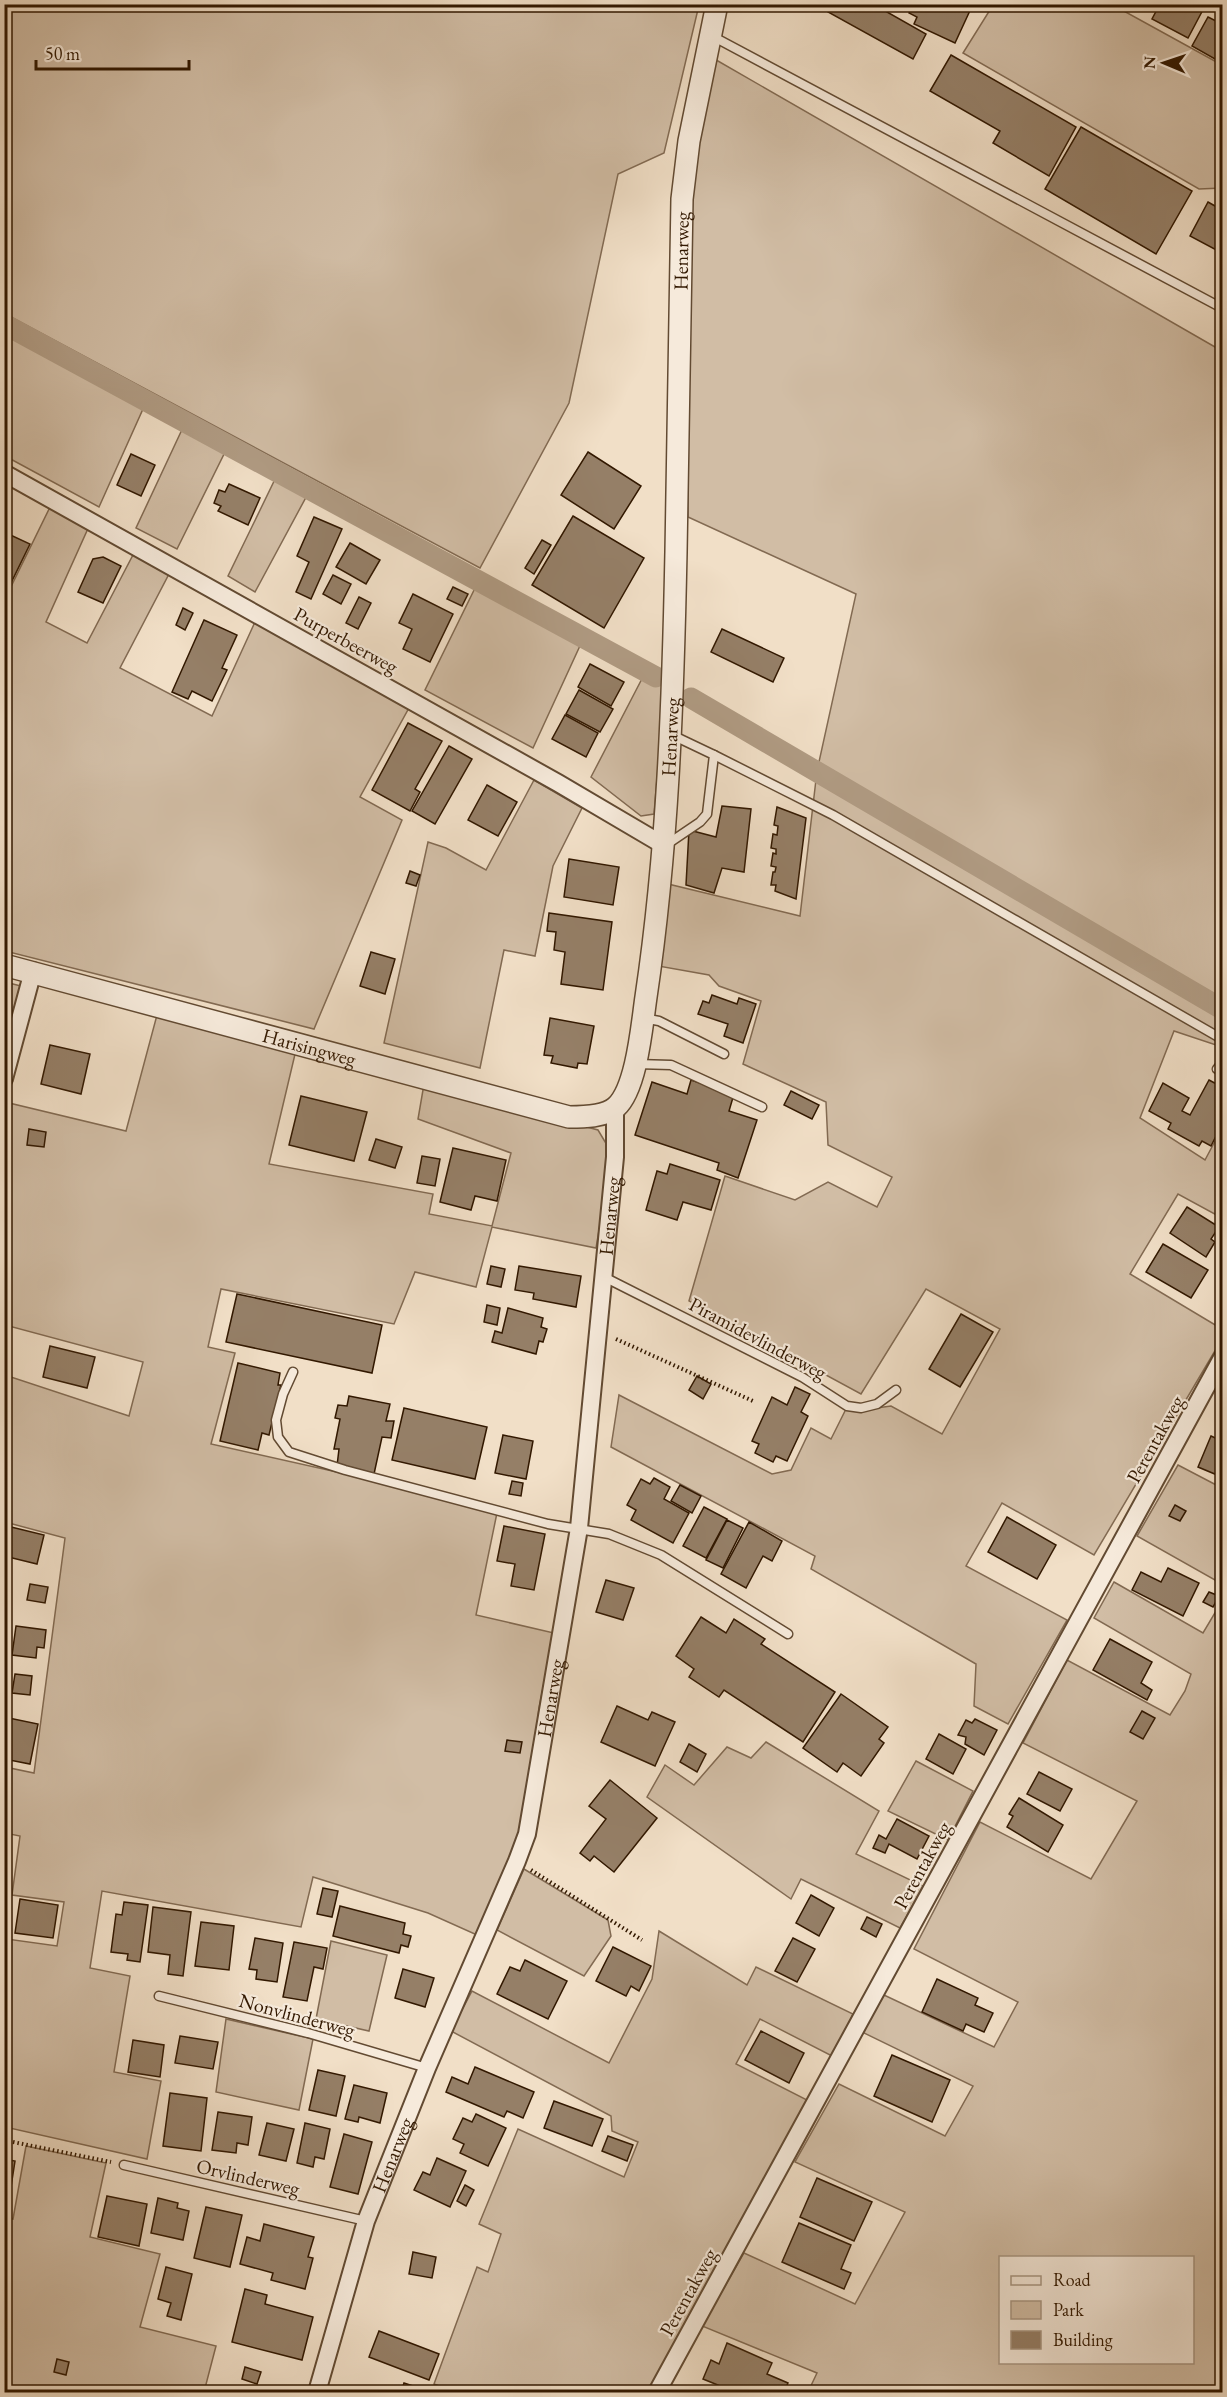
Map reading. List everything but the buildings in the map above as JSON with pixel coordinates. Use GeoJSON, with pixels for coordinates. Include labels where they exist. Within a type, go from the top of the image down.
{"type":"FeatureCollection","features":[{"type":"Feature","properties":{"kind":"street","name":"Henarweg"},"geometry":{"type":"LineString","coordinates":[[317,2392],[366,2222],[426,2068],[527,1834],[579,1528],[615,1157],[615,1108],[627,1089],[636,1064],[658,920],[665,846],[671,735],[682,198],[689,141],[717,4]]}},
{"type":"Feature","properties":{"kind":"street","name":"Purperbeerweg"},"geometry":{"type":"LineString","coordinates":[[4,473],[558,783],[665,846]]}},
{"type":"Feature","properties":{"kind":"street","name":"Harisingweg"},"geometry":{"type":"LineString","coordinates":[[4,964],[569,1117],[590,1117],[615,1108]]}},
{"type":"Feature","properties":{"kind":"street"},"geometry":{"type":"LineString","coordinates":[[4,1079],[33,971]]}},
{"type":"Feature","properties":{"kind":"street","name":"Perentakweg"},"geometry":{"type":"LineString","coordinates":[[657,2392],[1222,1358]]}},
{"type":"Feature","properties":{"kind":"lane"},"geometry":{"type":"LineString","coordinates":[[709,35],[1222,308]]}},
{"type":"Feature","properties":{"kind":"lane"},"geometry":{"type":"LineString","coordinates":[[671,735],[833,815],[1222,1039]]}},
{"type":"Feature","properties":{"kind":"lane"},"geometry":{"type":"LineString","coordinates":[[665,846],[700,822],[707,814],[714,755]]}},
{"type":"Feature","properties":{"kind":"lane"},"geometry":{"type":"LineString","coordinates":[[643,1018],[659,1021],[724,1054]]}},
{"type":"Feature","properties":{"kind":"lane"},"geometry":{"type":"LineString","coordinates":[[636,1064],[671,1065],[762,1107]]}},
{"type":"Feature","properties":{"kind":"lane","name":"Piramidevlinderweg"},"geometry":{"type":"LineString","coordinates":[[604,1277],[802,1377],[847,1406],[861,1408],[877,1404],[896,1390]]}},
{"type":"Feature","properties":{"kind":"lane"},"geometry":{"type":"LineString","coordinates":[[293,1372],[283,1394],[276,1420],[278,1437],[289,1452],[345,1470],[548,1524],[609,1534],[661,1555],[788,1634]]}},
{"type":"Feature","properties":{"kind":"lane","name":"Nonvlinderweg"},"geometry":{"type":"LineString","coordinates":[[159,1996],[308,2034],[426,2068]]}},
{"type":"Feature","properties":{"kind":"lane","name":"Orvlinderweg"},"geometry":{"type":"LineString","coordinates":[[124,2165],[366,2222]]}},
{"type":"Feature","properties":{"kind":"path"},"geometry":{"type":"LineString","coordinates":[[599,1330],[753,1401]]}},
{"type":"Feature","properties":{"kind":"path"},"geometry":{"type":"LineString","coordinates":[[517,1861],[642,1940]]}},
{"type":"Feature","properties":{"kind":"path"},"geometry":{"type":"LineString","coordinates":[[14,2142],[124,2165]]}},
{"type":"Feature","properties":{"kind":"green space"},"geometry":{"type":"Polygon","coordinates":[[[4,5],[699,5],[664,153],[618,174],[569,403],[480,568],[5,314],[4,5]]]}},
{"type":"Feature","properties":{"kind":"green space"},"geometry":{"type":"Polygon","coordinates":[[[993,5],[1113,5],[1222,65],[1222,188],[1199,189],[963,53],[993,5]]]}},
{"type":"Feature","properties":{"kind":"green space"},"geometry":{"type":"Polygon","coordinates":[[[711,57],[1222,351],[1222,1043],[1216,1045],[1174,1031],[1140,1118],[1205,1160],[1222,1128],[1222,1218],[1178,1194],[1130,1274],[1222,1329],[1222,1339],[1094,1555],[1002,1503],[966,1566],[1067,1620],[1008,1724],[974,1706],[976,1664],[811,1569],[815,1556],[611,1447],[619,1395],[772,1474],[791,1470],[811,1428],[831,1439],[849,1403],[862,1410],[891,1406],[942,1434],[1000,1329],[926,1289],[861,1394],[689,1301],[725,1176],[795,1200],[828,1182],[877,1207],[892,1177],[828,1145],[826,1102],[743,1064],[761,1001],[719,986],[709,975],[658,966],[668,884],[800,916],[817,771],[856,594],[688,517],[687,366],[691,174],[711,57]]]}},
{"type":"Feature","properties":{"kind":"green space"},"geometry":{"type":"Polygon","coordinates":[[[4,324],[147,400],[99,507],[5,456],[4,324]]]}},
{"type":"Feature","properties":{"kind":"green space"},"geometry":{"type":"Polygon","coordinates":[[[186,421],[229,444],[177,549],[136,528],[186,421]]]}},
{"type":"Feature","properties":{"kind":"green space"},"geometry":{"type":"Polygon","coordinates":[[[279,471],[311,488],[255,592],[228,576],[279,471]]]}},
{"type":"Feature","properties":{"kind":"green space"},"geometry":{"type":"Polygon","coordinates":[[[52,503],[90,524],[46,622],[87,643],[134,553],[170,572],[120,668],[212,716],[255,622],[410,706],[360,797],[402,820],[314,1029],[5,951],[4,601],[52,503]]]}},
{"type":"Feature","properties":{"kind":"green space"},"geometry":{"type":"Polygon","coordinates":[[[479,580],[584,637],[533,748],[425,690],[479,580]]]}},
{"type":"Feature","properties":{"kind":"green space"},"geometry":{"type":"Polygon","coordinates":[[[646,671],[665,683],[654,814],[641,816],[591,777],[646,671]]]}},
{"type":"Feature","properties":{"kind":"green space"},"geometry":{"type":"Polygon","coordinates":[[[534,780],[582,808],[553,866],[535,956],[504,950],[480,1068],[384,1043],[428,842],[446,848],[486,870],[534,780]]]}},
{"type":"Feature","properties":{"kind":"green space"},"geometry":{"type":"Polygon","coordinates":[[[5,982],[21,986],[5,1045],[5,982]]]}},
{"type":"Feature","properties":{"kind":"green space"},"geometry":{"type":"Polygon","coordinates":[[[157,1015],[296,1050],[269,1164],[433,1194],[429,1214],[492,1226],[511,1153],[418,1119],[424,1084],[598,1130],[607,1145],[609,1171],[596,1248],[492,1227],[476,1287],[415,1272],[394,1324],[221,1289],[208,1347],[235,1353],[211,1444],[498,1508],[476,1615],[554,1633],[539,1708],[525,1832],[501,1877],[477,1935],[428,1913],[313,1877],[301,1927],[102,1891],[90,1968],[130,1976],[114,2072],[161,2081],[147,2159],[5,2127],[4,1953],[7,1939],[57,1946],[64,1902],[12,1895],[20,1836],[5,1833],[5,1767],[34,1773],[65,1538],[5,1522],[5,1375],[129,1416],[143,1362],[5,1325],[4,1141],[9,1103],[126,1131],[157,1015]]]}},
{"type":"Feature","properties":{"kind":"green space"},"geometry":{"type":"Polygon","coordinates":[[[1178,1465],[1222,1488],[1222,1584],[1137,1536],[1178,1465]]]}},
{"type":"Feature","properties":{"kind":"green space"},"geometry":{"type":"Polygon","coordinates":[[[1114,1582],[1203,1633],[1222,1601],[1222,2392],[808,2392],[817,2373],[702,2326],[744,2253],[855,2304],[905,2212],[795,2162],[839,2084],[945,2136],[973,2086],[862,2032],[884,1995],[994,2047],[1018,2002],[914,1949],[980,1822],[1091,1879],[1137,1801],[1023,1743],[1067,1660],[1170,1715],[1185,1691],[1191,1674],[1094,1618],[1114,1582]]]}},
{"type":"Feature","properties":{"kind":"green space"},"geometry":{"type":"Polygon","coordinates":[[[766,1742],[879,1811],[856,1854],[923,1886],[900,1928],[801,1879],[791,1899],[647,1797],[665,1765],[694,1785],[727,1747],[751,1758],[766,1742]]]}},
{"type":"Feature","properties":{"kind":"green space"},"geometry":{"type":"Polygon","coordinates":[[[916,1761],[973,1791],[948,1840],[888,1811],[916,1761]]]}},
{"type":"Feature","properties":{"kind":"green space"},"geometry":{"type":"Polygon","coordinates":[[[524,1869],[608,1920],[611,1936],[584,1976],[497,1930],[524,1869]]]}},
{"type":"Feature","properties":{"kind":"green space"},"geometry":{"type":"Polygon","coordinates":[[[659,1931],[747,1985],[756,1967],[853,2014],[832,2056],[760,2019],[736,2064],[809,2101],[785,2149],[648,2392],[455,2392],[434,2384],[477,2267],[488,2272],[501,2234],[479,2224],[518,2129],[624,2177],[638,2142],[612,2131],[611,2116],[451,2031],[472,1991],[609,2063],[652,1979],[659,1931]]]}},
{"type":"Feature","properties":{"kind":"green space"},"geometry":{"type":"Polygon","coordinates":[[[331,1941],[387,1955],[369,2031],[316,2019],[331,1941]]]}},
{"type":"Feature","properties":{"kind":"green space"},"geometry":{"type":"Polygon","coordinates":[[[226,2019],[313,2039],[299,2110],[216,2092],[226,2019]]]}},
{"type":"Feature","properties":{"kind":"green space"},"geometry":{"type":"Polygon","coordinates":[[[26,2146],[106,2163],[90,2237],[160,2254],[140,2327],[216,2346],[204,2392],[5,2392],[4,2217],[13,2219],[26,2146]]]}},
{"type":"Feature","properties":{"kind":"waterway"},"geometry":{"type":"LineString","coordinates":[[4,324],[656,677]]}},
{"type":"Feature","properties":{"kind":"waterway"},"geometry":{"type":"LineString","coordinates":[[691,698],[1222,1009]]}}]}
